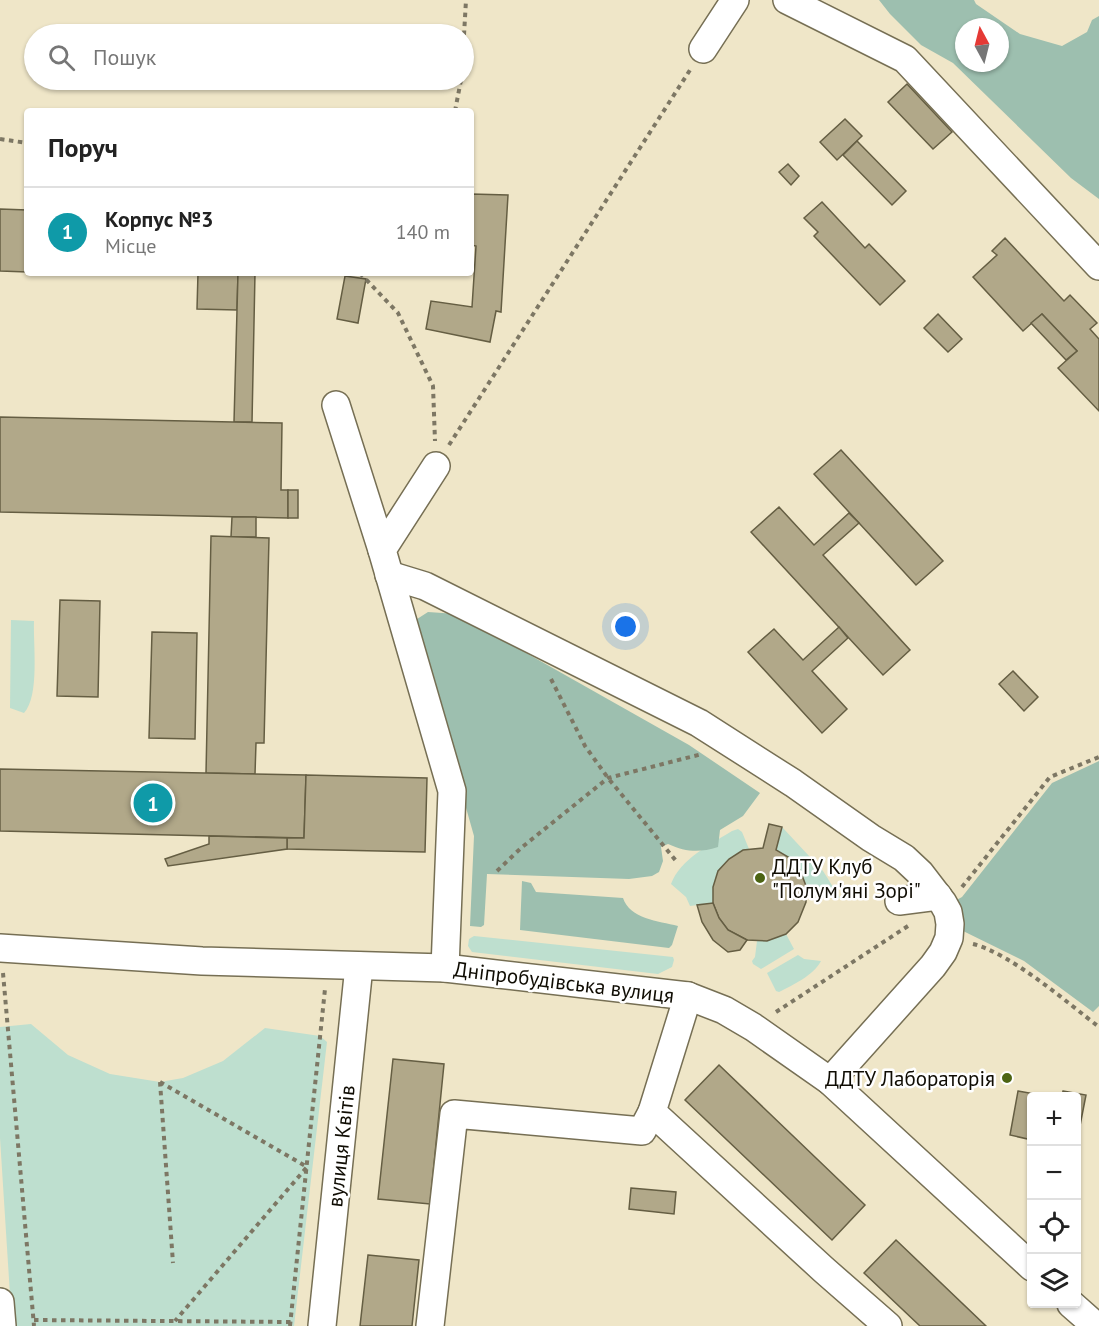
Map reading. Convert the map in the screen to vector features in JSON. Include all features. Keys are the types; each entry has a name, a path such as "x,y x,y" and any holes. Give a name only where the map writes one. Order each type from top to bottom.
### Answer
{"street":[{"path":"703,49 735,0"},
{"path":"787,0 905,59 1099,266"},
{"path":"336,405 452,791 445,968"},
{"path":"385,562 435,466"},
{"path":"385,562 425,586 699,723 904,858 920,873 948,912 949,938 943,952 830,1081"},
{"path":"899,901 938,896"},
{"name":"Дніпробудівська вулиця","path":"0,948 202,961 445,968 688,996 724,1010 830,1081 1027,1262"},
{"name":"вулиця Квітів","path":"322,1326 359,966"},
{"path":"430,1326 454,1114 642,1131 652,1112 688,996"},
{"path":"652,1112 888,1326"},
{"path":"0,1302 2,1326"},
{"path":"1076,1308 1096,1326"}],"path":[{"path":"465,24 466,0"},
{"path":"435,466 703,49"},
{"path":"456,108 459,90"},
{"path":"0,139 24,143"},
{"path":"363,276 398,313 433,386 435,466"},
{"path":"535,642 585,746 608,778 677,862"},
{"path":"496,871 608,778 735,746"},
{"path":"949,938 984,946 1019,967 1099,1028"},
{"path":"0,948 34,1326"},
{"path":"34,1320 290,1324 328,964"},
{"path":"172,1263 160,1082 307,1167"},
{"path":"175,1321 307,1167"}],"green space":[{"path":"879,0 974,0 976,4 997,18 955,18 955,65 921,45"},
{"path":"1099,16 1099,199 1071,178 962,72 1009,72 1009,26 1020,34 1062,46 1087,32 1092,20"},
{"path":"428,612 457,614 689,745 760,793 743,816 720,830 718,847 699,851 681,849 668,844 661,847 663,861 659,872 652,876 629,879 487,874 484,925 470,926 474,836 414,624 414,621"},
{"path":"11,620 34,621 34,682 29,705 24,713 10,708"},
{"path":"1099,761 1099,1006 1093,1012 1024,961 959,929 953,902 962,897 1052,783"},
{"path":"782,827 823,871 840,898 806,895 804,880 798,868 776,850"},
{"path":"738,829 742,832 749,849 732,857 721,869 715,885 713,903 690,906 686,897 671,884 675,875 697,853"},
{"path":"522,881 531,883 536,892 623,898 632,911 638,915 678,926 672,945 669,948 520,930"},
{"path":"786,934 794,949 761,969 753,964 757,941 767,941"},
{"path":"474,936 673,957 674,960 672,967 658,974 472,952 468,946 469,939"},
{"path":"798,955 804,959 821,961 803,979 779,992 776,991 767,973"},
{"path":"31,1024 68,1055 110,1074 160,1082 183,1078 223,1061 265,1028 320,1036 327,1042 294,1326 12,1326 0,1138 0,1027"}],"building":[{"path":"907,84 952,132 933,149 888,102"},
{"path":"845,119 862,136 837,160 820,142"},
{"path":"857,141 906,191 892,205 843,155"},
{"path":"788,164 799,176 791,185 779,172"},
{"path":"474,194 508,195 501,312 496,311 490,342 426,329 431,301 472,307 476,246 474,246"},
{"path":"822,202 865,248 869,244 905,281 880,305 814,236 818,232 804,218"},
{"path":"0,209 24,210 24,272 0,271"},
{"path":"1005,238 1064,301 1070,295 1097,323 1090,329 1099,339 1099,411 1058,368 1077,351 1042,314 1023,331 973,277 997,255 992,251"},
{"path":"198,276 238,276 237,310 197,309"},
{"path":"238,276 255,276 252,422 234,422"},
{"path":"345,276 366,279 358,323 337,319"},
{"path":"938,314 962,339 948,352 924,328"},
{"path":"1042,314 1077,351 1066,360 1031,323"},
{"path":"0,417 282,423 281,490 288,490 288,518 0,512"},
{"path":"841,450 943,561 916,585 814,474"},
{"path":"288,490 298,490 298,518 288,518"},
{"path":"779,507 814,545 849,513 859,523 823,555 910,650 883,675 751,532"},
{"path":"232,517 256,517 256,537 231,537"},
{"path":"211,536 269,538 264,743 256,743 255,774 206,773"},
{"path":"60,600 100,601 98,697 57,696"},
{"path":"839,627 848,638 812,671 847,709 822,733 748,652 774,629 803,660"},
{"path":"152,632 197,633 195,739 149,738"},
{"path":"1013,671 1038,697 1024,711 999,684"},
{"path":"0,769 306,775 304,838 0,831"},
{"path":"306,775 427,778 425,852 287,849 287,838 304,838"},
{"name":"ДДТУ Клуб \"Полум'яні Зорі\"","path":"769,824 782,827 776,850 790,858 800,870 806,886 806,902 798,922 786,934 767,941 747,940 728,930 719,918 713,903 713,887 718,871 729,859 743,850 763,848"},
{"path":"209,836 287,838 287,849 168,866 165,859 209,844"},
{"path":"713,903 719,918 728,930 747,940 740,950 728,952 713,940 702,922 697,905"},
{"path":"393,1059 444,1064 430,1204 378,1199"},
{"path":"719,1065 865,1205 832,1240 685,1100"},
{"path":"1018,1091 1027,1093 1027,1139 1010,1135"},
{"path":"1081,1094 1086,1095 1081,1120"},
{"path":"631,1188 676,1192 674,1214 629,1209"},
{"path":"896,1240 986,1326 920,1326 864,1273"},
{"path":"368,1255 419,1260 412,1326 360,1326"}],"place":[{"name":"Корпус №3","path":"153,803"},
{"name":"ДДТУ Клуб \"Полум'яні Зорі\"","path":"760,878"},
{"name":"ДДТУ Лабораторія","path":"1007,1078"}]}
